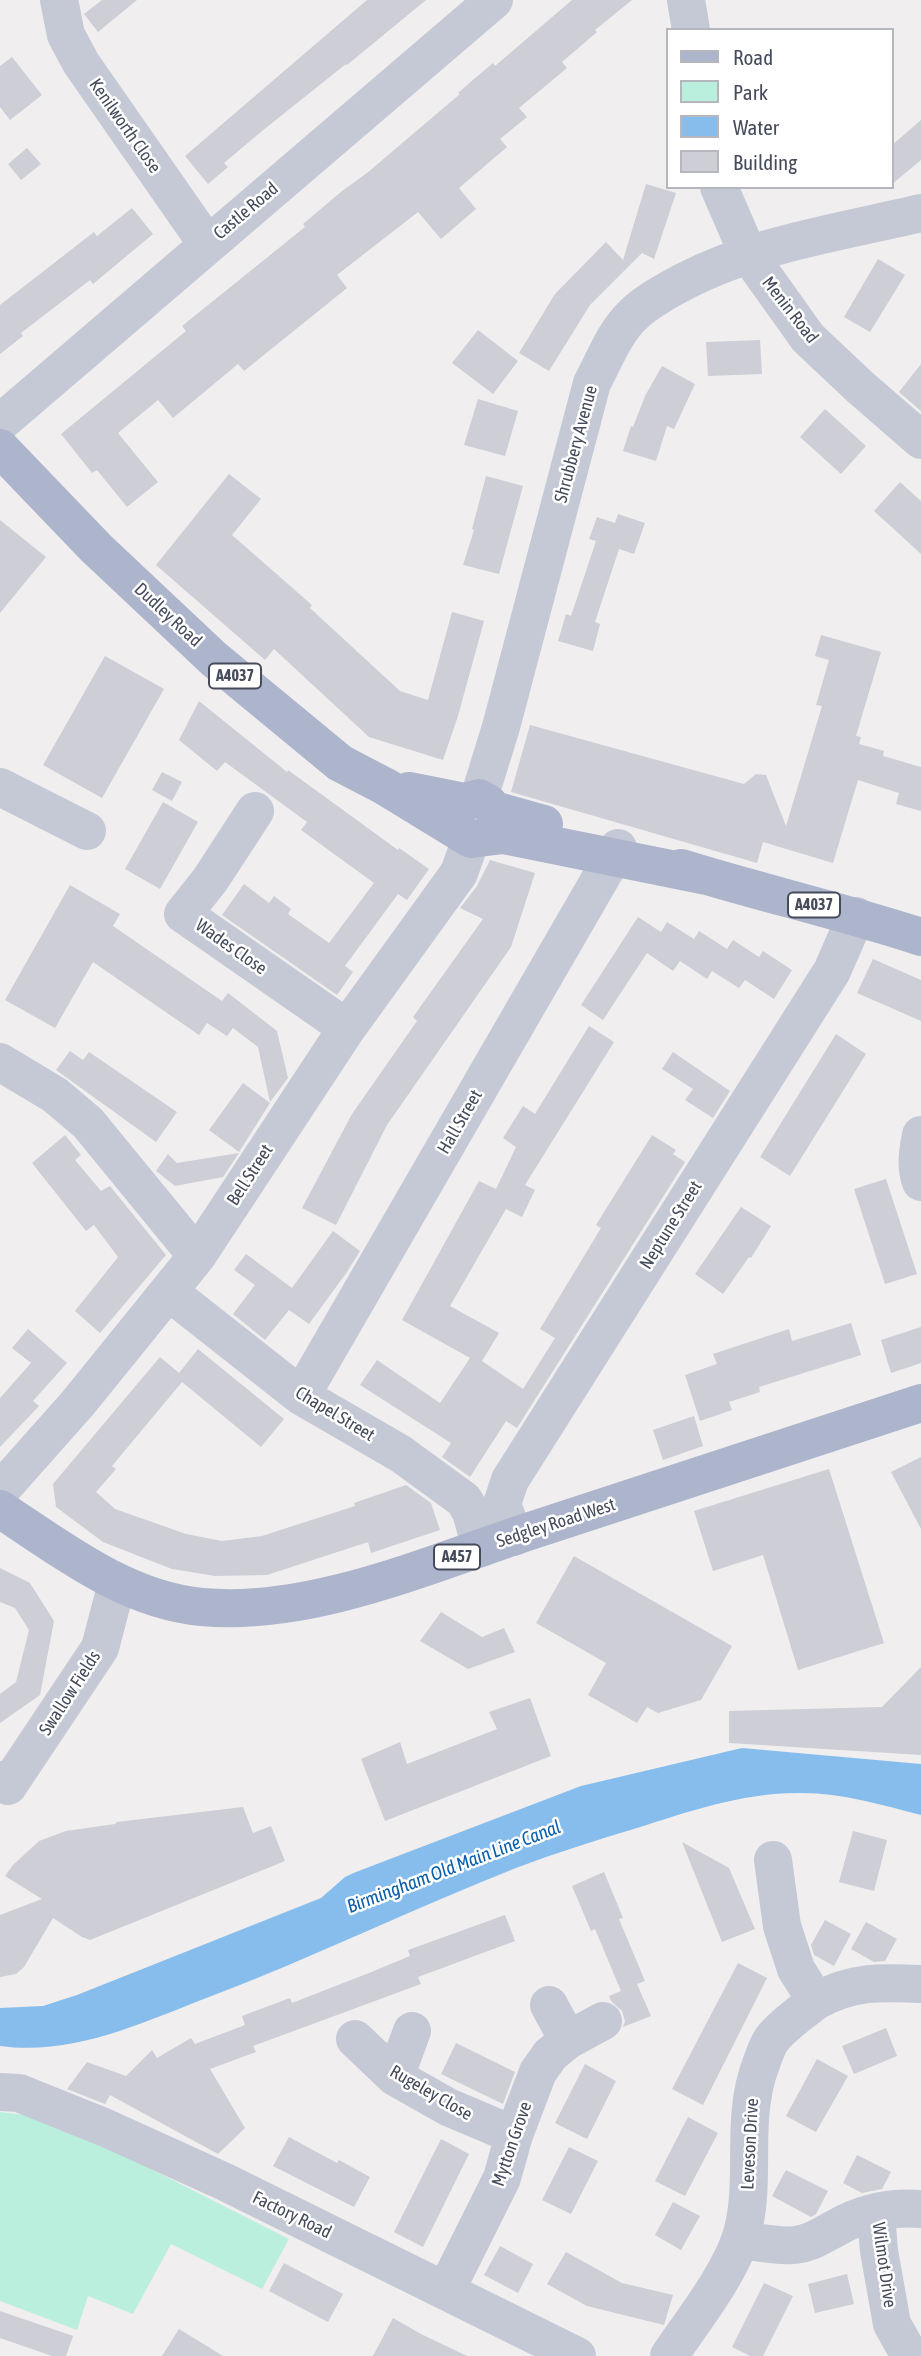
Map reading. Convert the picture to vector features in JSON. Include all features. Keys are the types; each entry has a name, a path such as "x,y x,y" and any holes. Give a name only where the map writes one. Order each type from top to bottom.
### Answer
{"main road":[{"name":"Dudley Road","path":"0,448 96,548 214,659 340,763 386,787 475,820 503,835 615,852 856,916 921,937"},
{"name":"Sedgley Road West","path":"0,1510 117,1583 150,1597 201,1607 241,1609 291,1603 386,1581 921,1403"}],"street":[{"name":"Kenilworth Close","path":"59,0 66,35 81,62 207,244"},
{"name":"Castle Road","path":"0,423 494,0"},
{"path":"686,0 691,28"},
{"name":"Menin Road","path":"720,189 748,254 808,338 921,440"},
{"name":"Shrubbery Avenue","path":"475,820 592,383 617,337 632,316 656,297 702,271 748,254 921,213"},
{"path":"0,787 87,831"},
{"name":"Wades Close","path":"255,811 210,880 183,914 348,1028"},
{"name":"Bell Street","path":"0,1491 73,1408 197,1256 348,1028 459,873 475,820"},
{"name":"Hall Street","path":"301,1396 615,852"},
{"name":"Neptune Street","path":"498,1542 502,1504 510,1480 832,971 856,916"},
{"path":"0,1062 55,1095 88,1123 197,1256"},
{"path":"921,1135 917,1154 921,1182"},
{"name":"Chapel Street","path":"169,1292 301,1396 401,1454 464,1500 471,1513 498,1542"},
{"name":"Swallow Fields","path":"0,1780 8,1786 100,1648 117,1583"},
{"path":"773,1860 782,1926 796,1969 816,2001"},
{"name":"Leveson Drive","path":"669,2356 724,2273 740,2240 747,2212 748,2120 755,2079 770,2041 816,2001 837,1989 884,1982 921,1984"},
{"path":"549,2005 568,2040"},
{"name":"Mytton Grove","path":"446,2290 502,2178 514,2135 538,2072 550,2055 568,2040 603,2021"},
{"path":"395,2077 412,2031"},
{"name":"Rugeley Close","path":"355,2039 395,2077 448,2107 514,2135"},
{"name":"Factory Road","path":"0,2092 19,2093 106,2128 225,2182 577,2356"},
{"path":"740,2240 794,2245 820,2239 836,2227 876,2212 901,2208 921,2209"},
{"name":"Wilmot Drive","path":"876,2212 879,2251 892,2324 910,2356"}],"green space":[{"path":"0,2112 50,2118 289,2239 262,2289 171,2244 133,2314 88,2296 77,2330 0,2301"}],"water":[{"name":"Birmingham Old Main Line Canal","path":"742,1748 921,1764 921,1815 862,1800 802,1793 760,1796 718,1804 591,1842 516,1868 286,1966 132,2027 81,2042 54,2046 0,2046 0,2008 43,2006 77,1995 321,1898 345,1877 356,1872 581,1786"}],"building":[{"path":"102,0 137,0 98,32 84,14"},
{"path":"367,0 426,0 224,163 228,167 208,184 185,156"},
{"path":"572,0 632,0 562,62 567,68 519,108 527,117 500,139 507,147 459,188 476,209 441,239 418,212 337,275 347,288 244,371 238,364 173,418 158,400 118,433 158,482 127,507 97,470 92,473 61,434 186,331 182,326 305,227 303,224 367,173 493,63 495,66"},
{"path":"12,57 42,95 10,120 0,107 0,66"},
{"path":"921,120 921,160 893,183 893,144"},
{"path":"27,148 41,164 21,180 8,164"},
{"path":"646,184 676,193 654,259 642,253 590,305 549,371 519,353 555,294 606,242 623,260"},
{"path":"132,208 153,234 93,284 90,280 21,333 23,336 0,354 0,305 94,232 97,236"},
{"path":"878,259 905,275 870,332 844,317"},
{"path":"478,330 518,361 493,394 452,363"},
{"path":"760,340 762,374 708,376 706,342"},
{"path":"921,364 921,411 899,392"},
{"path":"662,366 695,384 674,429 667,426 656,461 623,451 631,426 633,427 645,396"},
{"path":"478,399 518,411 505,456 464,445"},
{"path":"825,409 866,446 841,474 800,437"},
{"path":"229,474 261,499 232,535 312,605 310,608 400,691 428,700 452,612 484,621 443,760 369,737 274,649 265,660 156,565"},
{"path":"486,476 523,486 499,574 463,565"},
{"path":"900,482 921,501 921,554 874,511"},
{"path":"618,514 645,523 634,554 619,549 595,622 600,624 593,651 558,641 566,614 571,616 596,541 589,539 597,517 615,523"},
{"path":"0,520 46,557 0,613"},
{"path":"821,635 881,652 856,736 861,737 859,744 884,751 883,756 921,767 921,811 896,804 899,793 858,780 833,863 763,842 757,863 511,792 530,725 744,784 756,774 766,775 786,826 822,706 816,705 829,660 815,656"},
{"path":"105,656 164,689 102,798 43,765"},
{"path":"199,701 287,772 288,770 398,850 399,848 429,869 407,900 398,894 345,966 353,972 337,995 222,915 244,884 269,903 274,896 291,909 288,914 329,943 374,883 301,830 307,822 225,762 217,771 179,740"},
{"path":"162,772 182,782 172,801 152,790"},
{"path":"163,802 198,822 160,889 125,869"},
{"path":"490,860 535,873 511,947 387,1125 336,1225 302,1208 352,1114 417,1021 413,1017 483,919 460,908 477,886"},
{"path":"70,885 120,914 113,926 222,1001 228,993 277,1031 288,1078 270,1102 258,1047 233,1028 227,1036 207,1023 199,1035 93,962 55,1028 5,1000"},
{"path":"638,917 661,932 667,922 694,939 699,931 727,949 733,940 759,957 763,951 792,970 774,999 745,980 739,988 712,971 707,979 680,961 673,971 647,953 603,1020 581,1005"},
{"path":"873,959 921,980 921,1021 857,993"},
{"path":"589,1026 614,1042 525,1185 535,1190 522,1217 506,1209 450,1306 499,1333 482,1361 523,1389 555,1338 540,1329 601,1228 596,1225 652,1135 676,1150 673,1154 685,1162 517,1428 506,1421 470,1477 442,1457 451,1443 360,1385 377,1360 440,1403 470,1358 402,1320 479,1181 496,1189 516,1147 503,1138 523,1106 535,1114"},
{"path":"836,1034 866,1054 790,1176 760,1157"},
{"path":"70,1051 83,1060 89,1052 177,1112 156,1142 56,1070"},
{"path":"673,1052 730,1091 713,1118 685,1100 693,1089 662,1069"},
{"path":"243,1083 270,1103 239,1152 209,1130"},
{"path":"65,1135 81,1155 75,1160 101,1191 110,1186 166,1255 100,1333 75,1311 118,1257 94,1225 86,1231 32,1163"},
{"path":"239,1153 223,1177 175,1186 156,1171 168,1154 177,1163"},
{"path":"886,1179 917,1274 885,1284 854,1189"},
{"path":"741,1207 771,1226 751,1258 749,1257 723,1294 695,1274"},
{"path":"333,1231 360,1251 309,1324 289,1310 265,1340 233,1314 255,1285 234,1270 246,1254 292,1288"},
{"path":"851,1323 861,1355 759,1387 760,1392 729,1402 732,1410 700,1421 685,1375 717,1364 713,1354 789,1329 792,1341"},
{"path":"921,1327 921,1363 891,1373 881,1340"},
{"path":"28,1329 67,1363 33,1401 39,1406 0,1447 0,1398 31,1363 12,1348"},
{"path":"198,1349 284,1419 261,1447 182,1382 112,1466 116,1469 96,1492 115,1509 186,1534 222,1541 262,1536 355,1506 354,1503 406,1485 431,1503 440,1530 371,1553 368,1542 267,1575 215,1576 172,1569 103,1542 56,1507 53,1484 160,1357 179,1373"},
{"path":"694,1416 703,1446 663,1460 653,1430"},
{"path":"921,1457 921,1529 891,1472"},
{"path":"829,1469 884,1643 798,1670 763,1555 713,1571 694,1511"},
{"path":"574,1556 732,1646 701,1700 658,1713 647,1707 637,1723 588,1695 606,1663 536,1623"},
{"path":"0,1568 30,1583 54,1621 40,1695 0,1723 0,1694 16,1682 29,1630 15,1608 0,1602"},
{"path":"441,1612 482,1637 504,1628 515,1652 468,1669 420,1641"},
{"path":"921,1667 921,1755 729,1743 729,1711 882,1707"},
{"path":"530,1698 551,1756 385,1821 361,1759 400,1742 407,1764 497,1729 489,1712"},
{"path":"243,1807 253,1833 271,1826 285,1861 90,1940 53,1918 24,1967 16,1974 0,1977 0,1915 42,1899 5,1876 39,1841 66,1831 117,1822"},
{"path":"853,1831 887,1840 874,1891 839,1882"},
{"path":"682,1842 729,1868 755,1929 722,1942"},
{"path":"604,1872 623,1918 619,1919 645,1981 637,1984 651,2016 623,2027 625,2021 622,2011 609,1996 621,1991 595,1929 591,1931 572,1886"},
{"path":"505,1915 515,1941 418,1977 421,1984 253,2046 256,2052 210,2069 245,2128 218,2154 110,2095 105,2104 67,2089 87,2062 126,2076 152,2050 157,2058 191,2038 195,2044 245,2025 242,2016 290,1998 292,2003 410,1956 408,1950"},
{"path":"825,1920 851,1934 834,1966 814,1955 811,1945"},
{"path":"866,1922 897,1939 885,1961 874,1962 851,1949"},
{"path":"738,1963 767,1978 703,2105 672,2089"},
{"path":"886,2028 897,2056 854,2074 842,2046"},
{"path":"456,2043 515,2072 503,2104 441,2074"},
{"path":"817,2059 848,2076 816,2132 786,2116"},
{"path":"585,2064 616,2081 587,2139 555,2123"},
{"path":"688,2117 718,2133 685,2196 655,2181"},
{"path":"289,2137 370,2177 354,2207 273,2166"},
{"path":"441,2139 469,2154 423,2247 394,2232"},
{"path":"569,2147 598,2161 571,2214 542,2200"},
{"path":"857,2155 891,2172 882,2189 862,2193 843,2183"},
{"path":"786,2170 828,2191 816,2214 811,2217 772,2196"},
{"path":"673,2202 700,2216 681,2250 655,2235"},
{"path":"500,2246 533,2264 518,2293 484,2275"},
{"path":"566,2252 622,2283 673,2295 664,2325 587,2306 547,2284"},
{"path":"284,2263 343,2294 328,2322 269,2291"},
{"path":"847,2274 854,2304 815,2313 808,2284"},
{"path":"764,2283 793,2296 763,2356 750,2356 732,2347"},
{"path":"0,2311 73,2336 66,2356 52,2356 0,2338"},
{"path":"393,2318 421,2334 467,2356 373,2356"},
{"path":"179,2329 223,2356 162,2356"}]}
